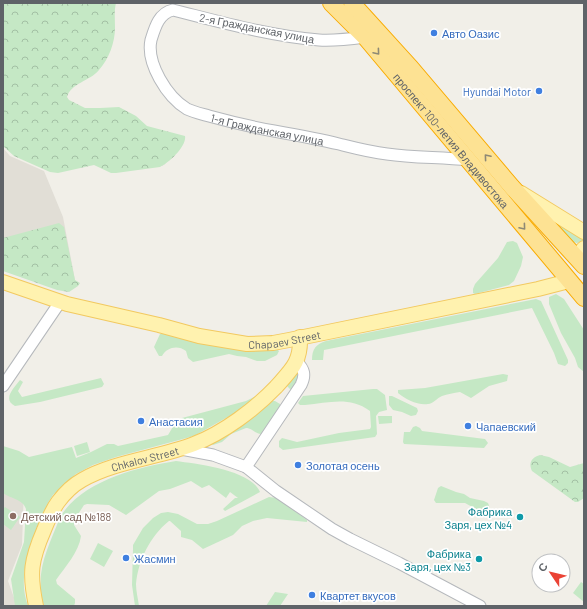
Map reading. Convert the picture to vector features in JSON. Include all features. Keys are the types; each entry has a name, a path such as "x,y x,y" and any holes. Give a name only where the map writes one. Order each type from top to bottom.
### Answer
{"highway":[{"name":"проспект 100-летия Владивостока","path":"331,3 365,37 584,298"},
{"name":"проспект 100-летия Владивостока","path":"352,3 412,68 512,187 581,257"}],"main road":[{"path":"512,187 584,232"},
{"name":"Chapaev Street","path":"3,282 60,302 199,336 247,344 273,343 538,289 569,281"},
{"path":"297,362 300,350 300,337"},
{"name":"Chkalov Street","path":"36,606 33,592 32,562 52,510 65,493 81,480 100,471 180,449 207,438 237,420 271,392 297,362"}],"street":[{"name":"2-я Гражданская улица","path":"173,10 226,23 285,35 320,40 365,37"},
{"name":"1-я Гражданская улица","path":"173,10 167,12 160,18 154,29 150,44 151,56 156,71 167,91 172,98 187,109 238,124 339,144 365,151 468,160"},
{"path":"3,386 60,302"},
{"path":"246,467 302,384 304,376 303,370 297,362"},
{"path":"180,449 213,455 246,467 276,491 332,529 400,562 480,606"}],"shaded area":[{"path":"3,148 10,156 44,171 63,217 75,280 62,288 3,267"},
{"name":"Детский сад №188","path":"3,476 24,487 22,545 8,581 17,606 3,606"}],"green space":[{"path":"3,3 116,3 113,45 103,66 91,77 72,88 67,97 69,100 85,108 119,107 136,116 147,126 185,136 185,140 177,154 160,167 116,173 111,173 94,165 58,173 50,172 14,156 3,146"},
{"path":"555,221 584,239 583,241 577,243 573,242 555,223"},
{"path":"59,223 64,227 75,280 80,283 78,286 69,292 57,290 3,271 3,238"},
{"path":"513,241 517,243 523,257 521,266 514,281 509,285 475,294 473,293 475,284 498,258 507,242"},
{"path":"556,294 564,299 584,330 584,372 578,367 575,358 561,333 549,304 549,297"},
{"path":"536,299 541,301 568,360 568,363 565,366 558,364 532,308 324,350 323,360 312,360 315,348 326,341"},
{"path":"160,334 277,349 279,351 277,355 265,361 257,361 246,357 229,354 193,362 188,358 186,351 180,348 170,349 162,356 159,356 154,347"},
{"path":"297,373 299,380 292,391 287,386"},
{"path":"503,374 508,375 507,381 489,386 471,398 460,392 444,395 430,404 420,404 404,398 398,393 398,390 425,388"},
{"path":"101,378 104,384 102,387 40,402 15,406 9,400 10,393 20,380 23,382 18,391 22,397"},
{"path":"377,389 385,395 387,410 379,412 376,416 377,434 375,437 283,450 279,447 279,441 282,438 297,442 339,433 370,429 370,411 354,403 331,402 300,405 298,403 303,396"},
{"path":"258,395 242,409 194,436 116,457 93,465 76,474 53,495 48,503 28,553 25,566 24,580 28,606 15,606 11,579 24,542 26,509 20,501 3,493 3,446 19,451 29,457 72,447 76,458 107,444 114,444 118,446 168,435 174,425 182,418 246,401"},
{"path":"389,396 417,408 418,411 416,415 411,416 393,410 389,405"},
{"path":"272,401 280,404 280,406 261,434 246,428 231,434 222,442 213,445 210,443"},
{"path":"378,416 392,416 392,423 379,424"},
{"path":"416,426 422,431 485,439 488,443 484,448 404,444 404,432 410,432 413,427"},
{"path":"87,442 90,452 77,456 74,446"},
{"path":"540,455 549,457 570,467 584,463 584,498 578,502 575,502 532,471 530,465 532,461 535,457"},
{"path":"176,461 210,466 235,473 255,484 260,492 225,511 223,509 235,498 238,498 230,492 226,498 209,485 202,488 191,481 170,489 159,491 126,515 109,505 84,505 75,519 74,525 81,536 78,548 56,580 57,584 75,599 74,606 44,606 41,593 41,582 44,560 60,517 70,505 82,494 96,485 112,478 145,467"},
{"path":"441,486 464,494 470,498 484,501 488,503 490,508 485,514 465,503 436,503 434,500 438,488"},
{"path":"269,497 277,498 307,520 307,522 267,518 253,521 242,526 233,535 203,549 192,540 181,537 181,531 169,521 156,534 142,558 136,584 139,606 135,606 132,585 133,545 143,528 153,518 161,513 168,512 178,514 197,524 208,524"},
{"path":"5,507 20,517 11,530 3,524 3,509"},
{"path":"98,543 113,551 104,567 90,559"},
{"path":"581,582 584,584 584,602 573,593"},
{"path":"275,592 288,594 280,606 266,606"}],"place":[{"name":"Авто Оазис","path":"434,33"},
{"name":"Hyundai Motor","path":"539,91"},
{"name":"Анастасия","path":"141,421"},
{"name":"Чапаевский","path":"468,426"},
{"name":"Золотая осень","path":"298,465"},
{"name":"Детский сад №188","path":"13,516"},
{"name":"Фабрика Заря, цех №4","path":"520,517"},
{"name":"Жасмин","path":"126,558"},
{"name":"Фабрика Заря, цех №3","path":"479,559"},
{"name":"Квартет вкусов","path":"312,595"}]}
